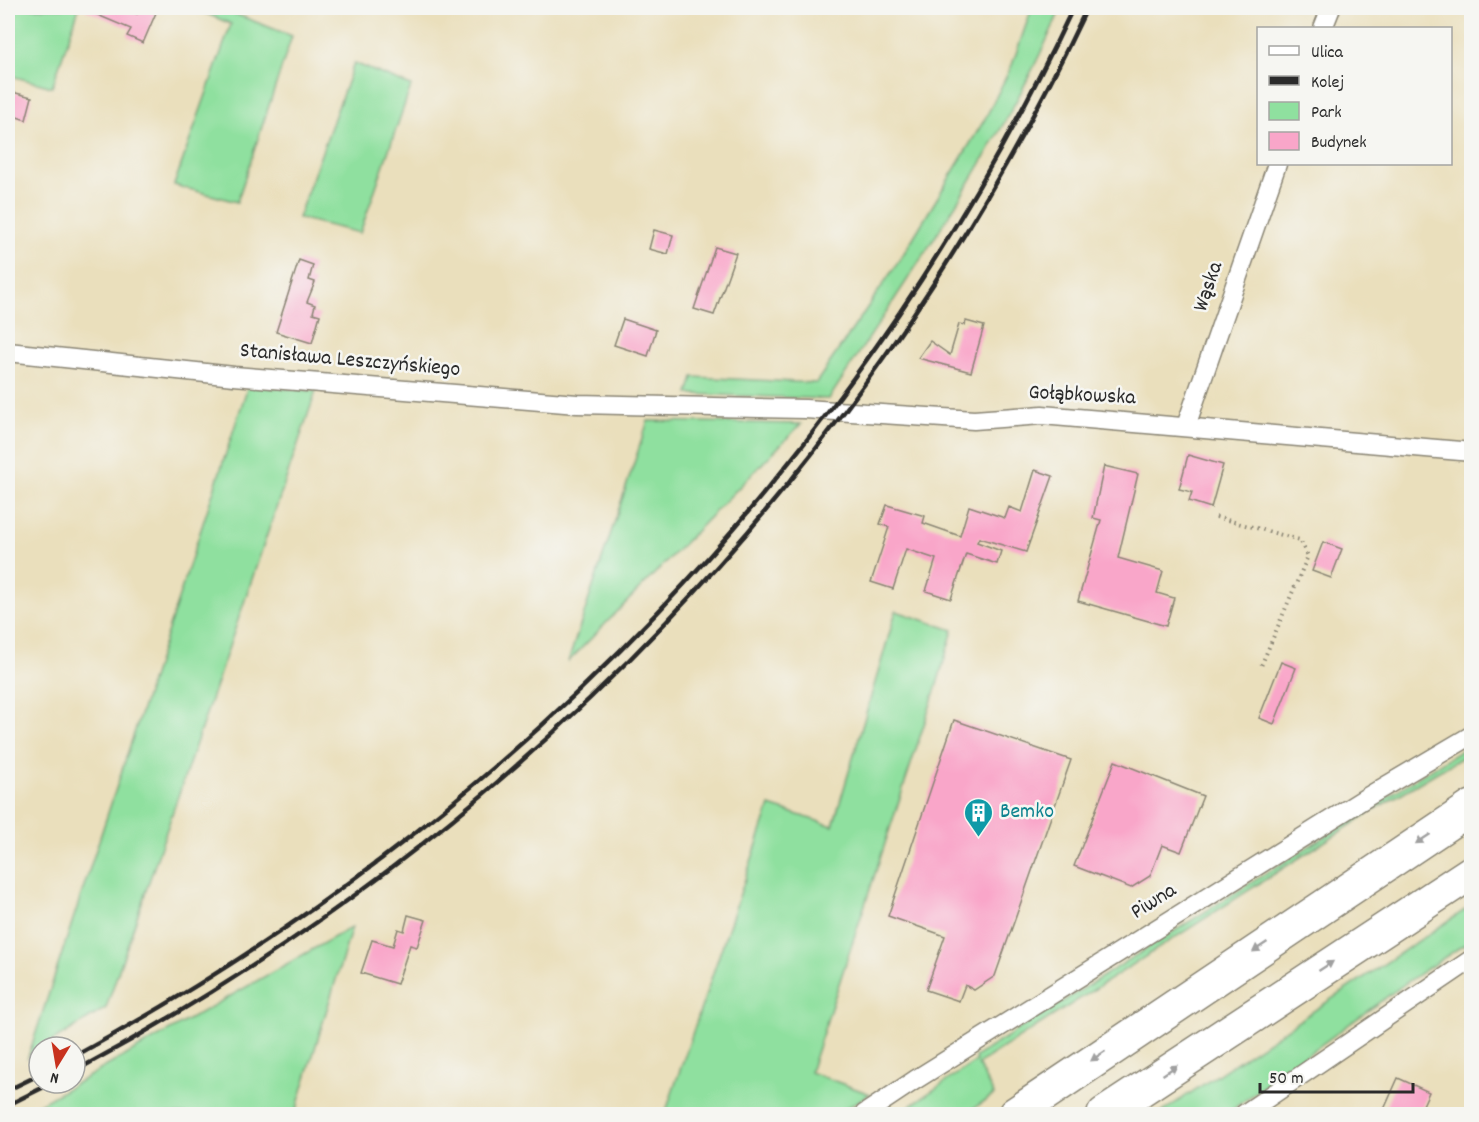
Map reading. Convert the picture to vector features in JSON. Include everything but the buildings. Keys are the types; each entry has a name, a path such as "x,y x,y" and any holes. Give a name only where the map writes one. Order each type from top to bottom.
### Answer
{"highway":[{"path":"1015,1114 1240,960 1472,807"},
{"path":"1104,1114 1472,872"}],"street":[{"path":"1323,27 1331,8"},
{"name":"Wąska","path":"1186,426 1277,165"},
{"name":"Stanisława Leszczyńskiego","path":"8,352 234,376 576,404 689,407"},
{"name":"Gołąbkowska","path":"689,407 805,409 974,420 1042,415 1472,452"},
{"name":"Piwna","path":"864,1114 1025,1011 1472,735"},
{"path":"1244,1114 1472,959"}],"path":[{"path":"1216,517 1300,540 1308,556 1261,666"}],"green space":[{"path":"8,8 79,8 52,87 8,75"},
{"path":"193,8 220,8 292,36 237,202 174,185 231,24"},
{"path":"1032,8 1061,8 1011,110 954,208 829,399 688,394 693,377 816,383 901,258 985,119 1012,65"},
{"path":"354,63 411,86 360,233 298,218"},
{"path":"248,386 316,391 106,1008 62,1035 35,1035"},
{"path":"648,421 801,424 568,662"},
{"path":"896,611 953,630 810,1072 870,1094 837,1114 665,1114 770,806 833,826"},
{"path":"1471,744 1471,752 1380,806 978,1064 994,1095 965,1114 898,1114 976,1061 975,1057"},
{"path":"1471,906 1471,940 1410,980 1226,1114 1159,1114"},
{"path":"352,927 295,1114 22,1114 56,1095 87,1095 87,1077"}],"railway":[{"path":"87,1049 235,961 385,856 527,739 658,612 779,475 889,328 987,173 1073,8"},
{"path":"87,1064 237,975 390,868 534,750 667,621 789,482 900,333 1000,175 1087,8"},
{"path":"8,1090 27,1081"},
{"path":"8,1105 28,1095"}],"place":[{"name":"Bemko","path":"979,838"}]}
